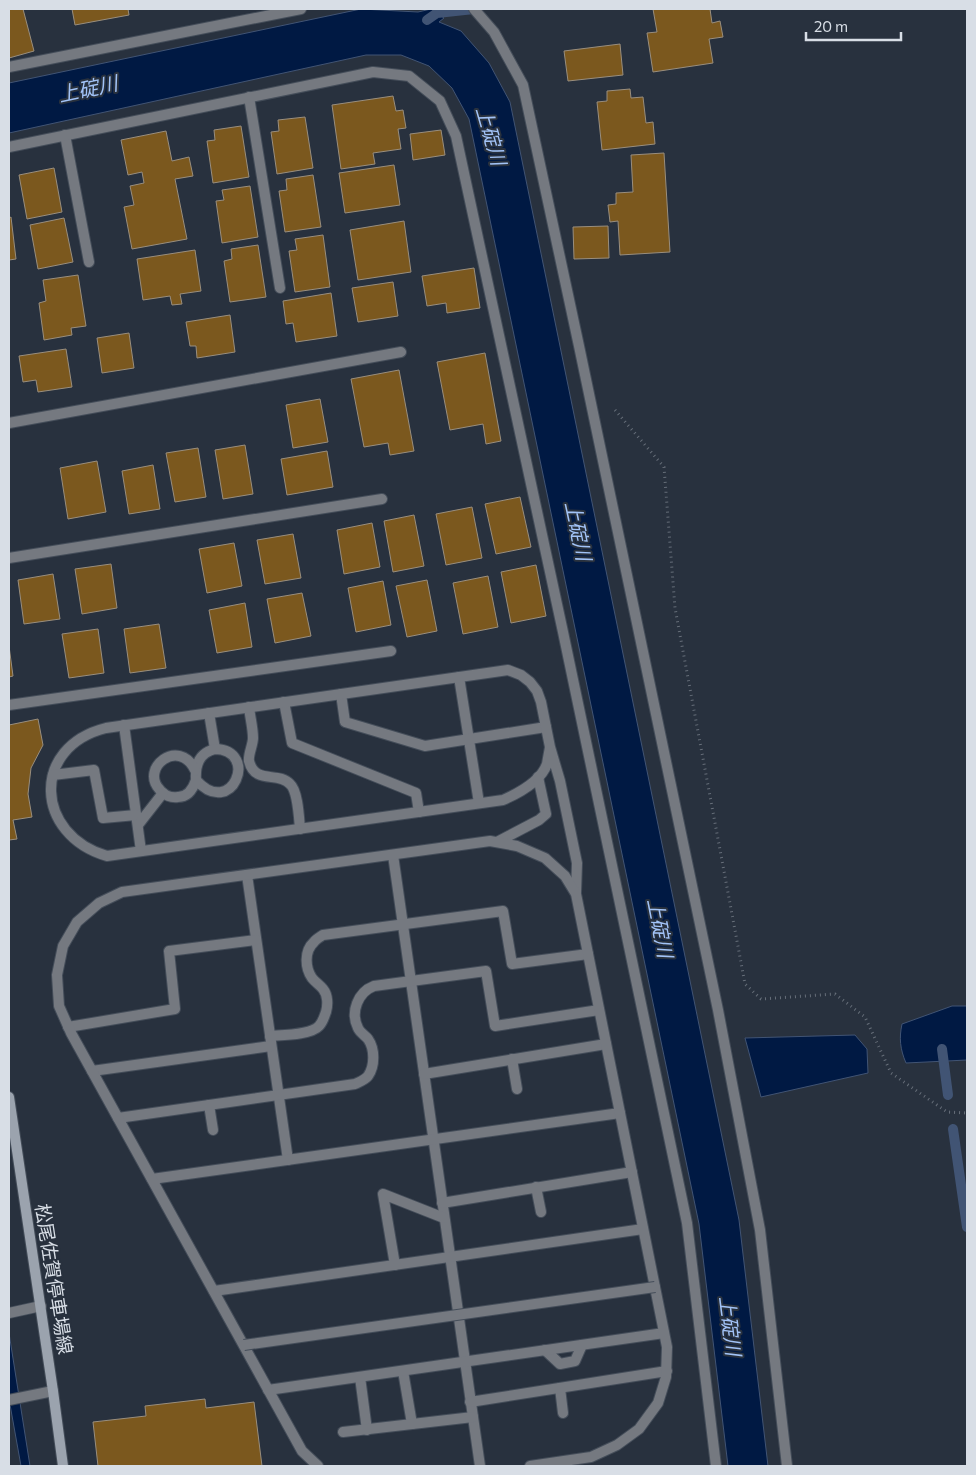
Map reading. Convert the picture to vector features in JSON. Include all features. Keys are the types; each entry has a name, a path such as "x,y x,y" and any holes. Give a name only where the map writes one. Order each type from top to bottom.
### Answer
{"main road":[{"name":"松尾佐賀停車場線","path":"9,1097 54,1391 63,1466"}],"street":[{"path":"9,68 301,9"},
{"path":"474,9 494,32 523,85 718,1010 760,1230 787,1466"},
{"path":"9,147 373,72 410,76 440,101 456,136 563,632 687,1223 716,1466"},
{"path":"249,97 280,288"},
{"path":"65,135 89,262"},
{"path":"9,423 401,352"},
{"path":"9,558 382,499"},
{"path":"9,705 391,650"},
{"path":"530,1466 591,1458 617,1445 639,1429 658,1403 667,1372 667,1347 576,894 577,863 560,781 537,691 522,674 508,670 93,731 65,750 55,768 51,799 57,818 74,839 93,852 107,856 503,800 515,795 538,777 546,766 550,747"},
{"path":"459,677 479,803"},
{"path":"341,694 345,722 425,746 546,727"},
{"path":"284,702 292,743 416,793 419,812"},
{"path":"249,707 253,739 249,761 255,773 282,779 290,783 294,789 300,828"},
{"path":"209,713 215,750"},
{"path":"124,725 141,852"},
{"path":"196,775 194,786 190,792 177,798 163,793 158,788 154,775 160,761 173,755 180,756 187,758 192,763 196,775 208,790 221,792 234,784 237,778 238,764 229,753 222,750 209,751 200,758 196,775"},
{"path":"53,776 94,770 102,818 137,820 163,793"},
{"path":"497,842 539,820 546,814 538,777"},
{"path":"318,1466 302,1451 68,1027 59,1006 57,976 63,946 77,922 99,903 122,892 490,841 517,846 545,858 566,876 576,894"},
{"path":"393,854 480,1466"},
{"path":"247,875 288,1160"},
{"path":"92,1071 270,1041 318,1027 324,1018 327,998 323,989 310,976 306,962 308,951 313,942 323,935 503,910 512,964 588,954"},
{"path":"68,1027 175,1009 169,951 256,940"},
{"path":"118,1118 355,1084 364,1080 368,1076 373,1064 373,1057 368,1039 358,1028 356,1019 357,1000 367,988 374,986 486,971 495,1026 599,1010"},
{"path":"424,1074 606,1044"},
{"path":"512,1059 517,1089"},
{"path":"209,1105 213,1130"},
{"path":"152,1179 620,1113"},
{"path":"442,1203 632,1172"},
{"path":"536,1187 541,1212"},
{"path":"394,1265 383,1194 444,1218"},
{"path":"214,1291 643,1229"},
{"path":"244,1345 655,1287"},
{"path":"9,1313 41,1306"},
{"path":"268,1390 664,1333"},
{"path":"545,1350 560,1364 576,1361 582,1345"},
{"path":"403,1371 412,1424"},
{"path":"470,1402 667,1372"},
{"path":"360,1377 367,1430"},
{"path":"560,1388 563,1413"},
{"path":"9,1400 54,1391"},
{"path":"343,1432 473,1417"}],"path":[{"path":"614,408 664,467 675,608 745,984 761,999 835,994 865,1017 891,1073 947,1112 967,1113"}],"water":[{"name":"上碇川","path":"361,9 418,12 431,9 444,18 439,22 461,31 489,63 510,102 739,1220 768,1466 728,1466 699,1224 469,119 452,88 429,66 401,55 366,55 9,133 9,83"},
{"path":"952,1006 967,1006 967,1060 906,1063 901,1044 902,1024"},
{"path":"855,1035 867,1049 868,1073 761,1097 745,1038"},
{"path":"9,1333 30,1466 21,1466 9,1399"}],"building":[{"path":"9,9 23,9 34,51 9,58"},
{"path":"72,9 128,9 129,15 75,25"},
{"path":"653,9 710,9 712,23 720,21 723,37 709,39 713,63 653,72 647,33 657,32"},
{"path":"620,44 623,75 568,81 564,51"},
{"path":"630,89 631,98 643,97 646,123 653,122 655,144 602,150 597,102 607,101 607,91"},
{"path":"393,96 396,111 403,110 406,128 398,129 401,149 373,153 375,164 341,169 332,105"},
{"path":"305,117 313,168 277,174 271,132 279,131 278,120"},
{"path":"241,126 249,177 213,183 207,141 215,140 214,130"},
{"path":"441,130 445,155 413,160 410,134"},
{"path":"166,131 172,161 189,157 193,176 175,179 187,239 132,249 124,207 134,205 130,186 144,183 142,172 128,175 121,140"},
{"path":"664,153 670,252 620,255 618,221 610,222 608,205 616,204 616,193 633,192 631,155"},
{"path":"394,165 400,205 345,213 339,173"},
{"path":"54,168 62,212 27,219 19,175"},
{"path":"313,175 321,227 285,232 279,191 287,190 286,179"},
{"path":"250,186 258,237 222,243 216,201 224,200 222,190"},
{"path":"11,217 16,259 9,260 9,218"},
{"path":"64,218 73,262 38,269 30,225"},
{"path":"404,221 411,272 358,280 350,230"},
{"path":"608,226 609,258 574,259 573,227"},
{"path":"323,235 330,287 295,292 289,251 297,250 295,239"},
{"path":"258,245 266,297 230,302 224,261 232,259 231,249"},
{"path":"195,250 201,291 180,294 182,304 172,305 170,296 143,300 137,259"},
{"path":"474,268 480,308 447,313 446,303 427,306 422,276"},
{"path":"78,275 86,326 71,328 72,335 44,340 39,303 46,301 43,280"},
{"path":"393,282 398,316 358,322 352,288"},
{"path":"331,293 337,336 296,342 293,323 286,324 283,301"},
{"path":"230,315 235,352 197,358 196,346 190,346 186,322"},
{"path":"129,333 134,368 102,373 97,338"},
{"path":"66,349 72,387 38,392 36,380 23,382 19,356"},
{"path":"485,353 501,441 486,444 483,424 450,430 437,362"},
{"path":"399,370 414,451 390,455 388,443 364,447 351,379"},
{"path":"320,399 328,442 293,448 286,405"},
{"path":"245,445 253,494 223,499 215,450"},
{"path":"198,448 206,497 175,502 166,453"},
{"path":"327,451 333,487 287,495 281,459"},
{"path":"97,461 106,512 68,519 60,468"},
{"path":"153,465 160,509 129,514 122,471"},
{"path":"520,497 531,547 496,554 485,504"},
{"path":"472,507 482,558 446,565 436,514"},
{"path":"414,515 424,566 393,572 384,521"},
{"path":"372,523 380,567 344,574 337,530"},
{"path":"293,534 301,578 265,584 257,540"},
{"path":"234,543 242,586 207,593 199,549"},
{"path":"111,564 117,608 82,614 75,569"},
{"path":"536,565 546,616 511,623 501,572"},
{"path":"53,574 60,619 24,624 18,580"},
{"path":"488,576 498,627 463,634 453,583"},
{"path":"427,580 437,631 407,637 396,586"},
{"path":"383,581 391,625 356,632 348,588"},
{"path":"302,593 311,636 275,643 267,599"},
{"path":"245,603 252,647 217,653 209,610"},
{"path":"159,624 166,668 130,673 124,629"},
{"path":"98,629 104,673 69,678 62,634"},
{"path":"9,646 13,676 9,677"},
{"path":"38,719 43,745 31,768 28,794 32,817 13,820 17,839 9,840 9,725"},
{"path":"205,1399 206,1408 254,1402 262,1466 98,1466 93,1422 146,1416 145,1406"}],"waterway":[{"path":"427,20 437,13 474,9"},
{"path":"942,1049 948,1095"},
{"path":"953,1129 967,1227"}]}
